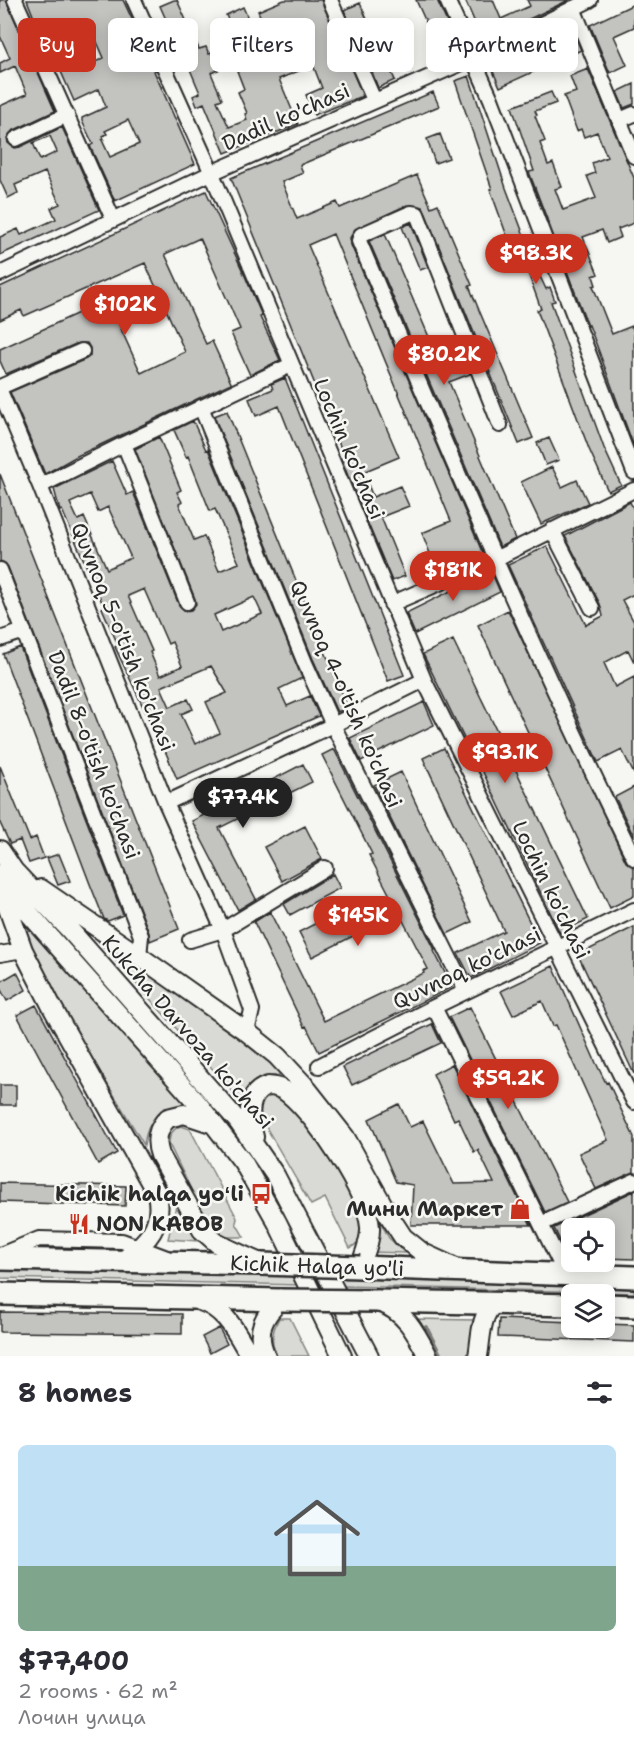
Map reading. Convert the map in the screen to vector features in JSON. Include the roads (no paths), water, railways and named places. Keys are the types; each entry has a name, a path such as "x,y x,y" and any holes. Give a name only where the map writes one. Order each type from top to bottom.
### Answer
{"highway":[{"name":"Kichik Halqa yo'li","path":"0,1257 132,1254 178,1262 634,1277"},
{"name":"Kichik Halqa yo'li","path":"0,1294 561,1305"},
{"path":"615,1305 634,1306"}],"main road":[{"name":"Kukcha Darvoza ko'chasi","path":"0,850 7,872 28,912 215,1124 243,1162 342,1356"},
{"path":"7,872 139,956 247,1032 291,1070 345,1137 403,1237 423,1253 462,1271"},
{"name":"Kukcha Darvoza ko'chasi","path":"7,872 69,929 208,1085 257,1147 275,1174 369,1356"},
{"path":"0,886 23,950 52,1007 157,1194 158,1217 150,1235 132,1254"},
{"path":"257,1147 249,1117 252,1102 261,1088 271,1086 281,1089 300,1105 320,1129 338,1155 359,1194 370,1229 360,1268"},
{"path":"215,1124 184,1114 168,1118 159,1132 157,1143 160,1155 202,1230 218,1244 262,1264"},
{"path":"189,1299 211,1305 224,1314 250,1356"},
{"path":"266,1356 260,1340 261,1330 269,1312 281,1300"},
{"path":"377,1301 390,1306 403,1316 428,1356"},
{"path":"478,1356 484,1317 494,1304"}],"street":[{"path":"15,0 113,219"},
{"name":"Lochin ko'chasi","path":"134,0 211,173 424,680 634,1102"},
{"path":"330,0 374,100"},
{"path":"447,0 455,18"},
{"name":"Dadil ko'chasi","path":"553,18 590,0"},
{"path":"573,8 634,156"},
{"name":"Dadil ko'chasi","path":"0,274 211,173 440,72"},
{"path":"479,72 634,472"},
{"path":"620,120 634,114"},
{"path":"16,139 67,115"},
{"path":"500,425 417,214 411,213 360,235 359,242 495,560 589,768 634,858"},
{"path":"0,389 82,351"},
{"path":"40,486 291,365"},
{"name":"Quvnoq 5-o'tish ko'chasi","path":"0,389 166,802 223,930 252,1010 247,1032"},
{"name":"Quvnoq 4-o'tish ko'chasi","path":"201,407 305,663 333,725 466,991"},
{"path":"124,444 187,602"},
{"path":"391,604 495,560 634,490"},
{"path":"552,530 592,608"},
{"name":"Dadil 8-o'tish ko'chasi","path":"0,570 141,936 139,956"},
{"path":"0,639 24,631"},
{"path":"166,802 424,680"},
{"path":"190,940 223,930 325,868"},
{"name":"Quvnoq ko'chasi","path":"319,1066 634,909"},
{"path":"0,954 23,950"},
{"path":"434,1007 566,1275"},
{"path":"541,1224 634,1181"}],"waterway":[{"path":"426,1327 441,1356"}],"place":[{"name":"Kichik halqa yoʻli","path":"261,1194"},
{"name":"Мини Маркет","path":"520,1209"},
{"name":"NON KABOB","path":"79,1224"}]}
